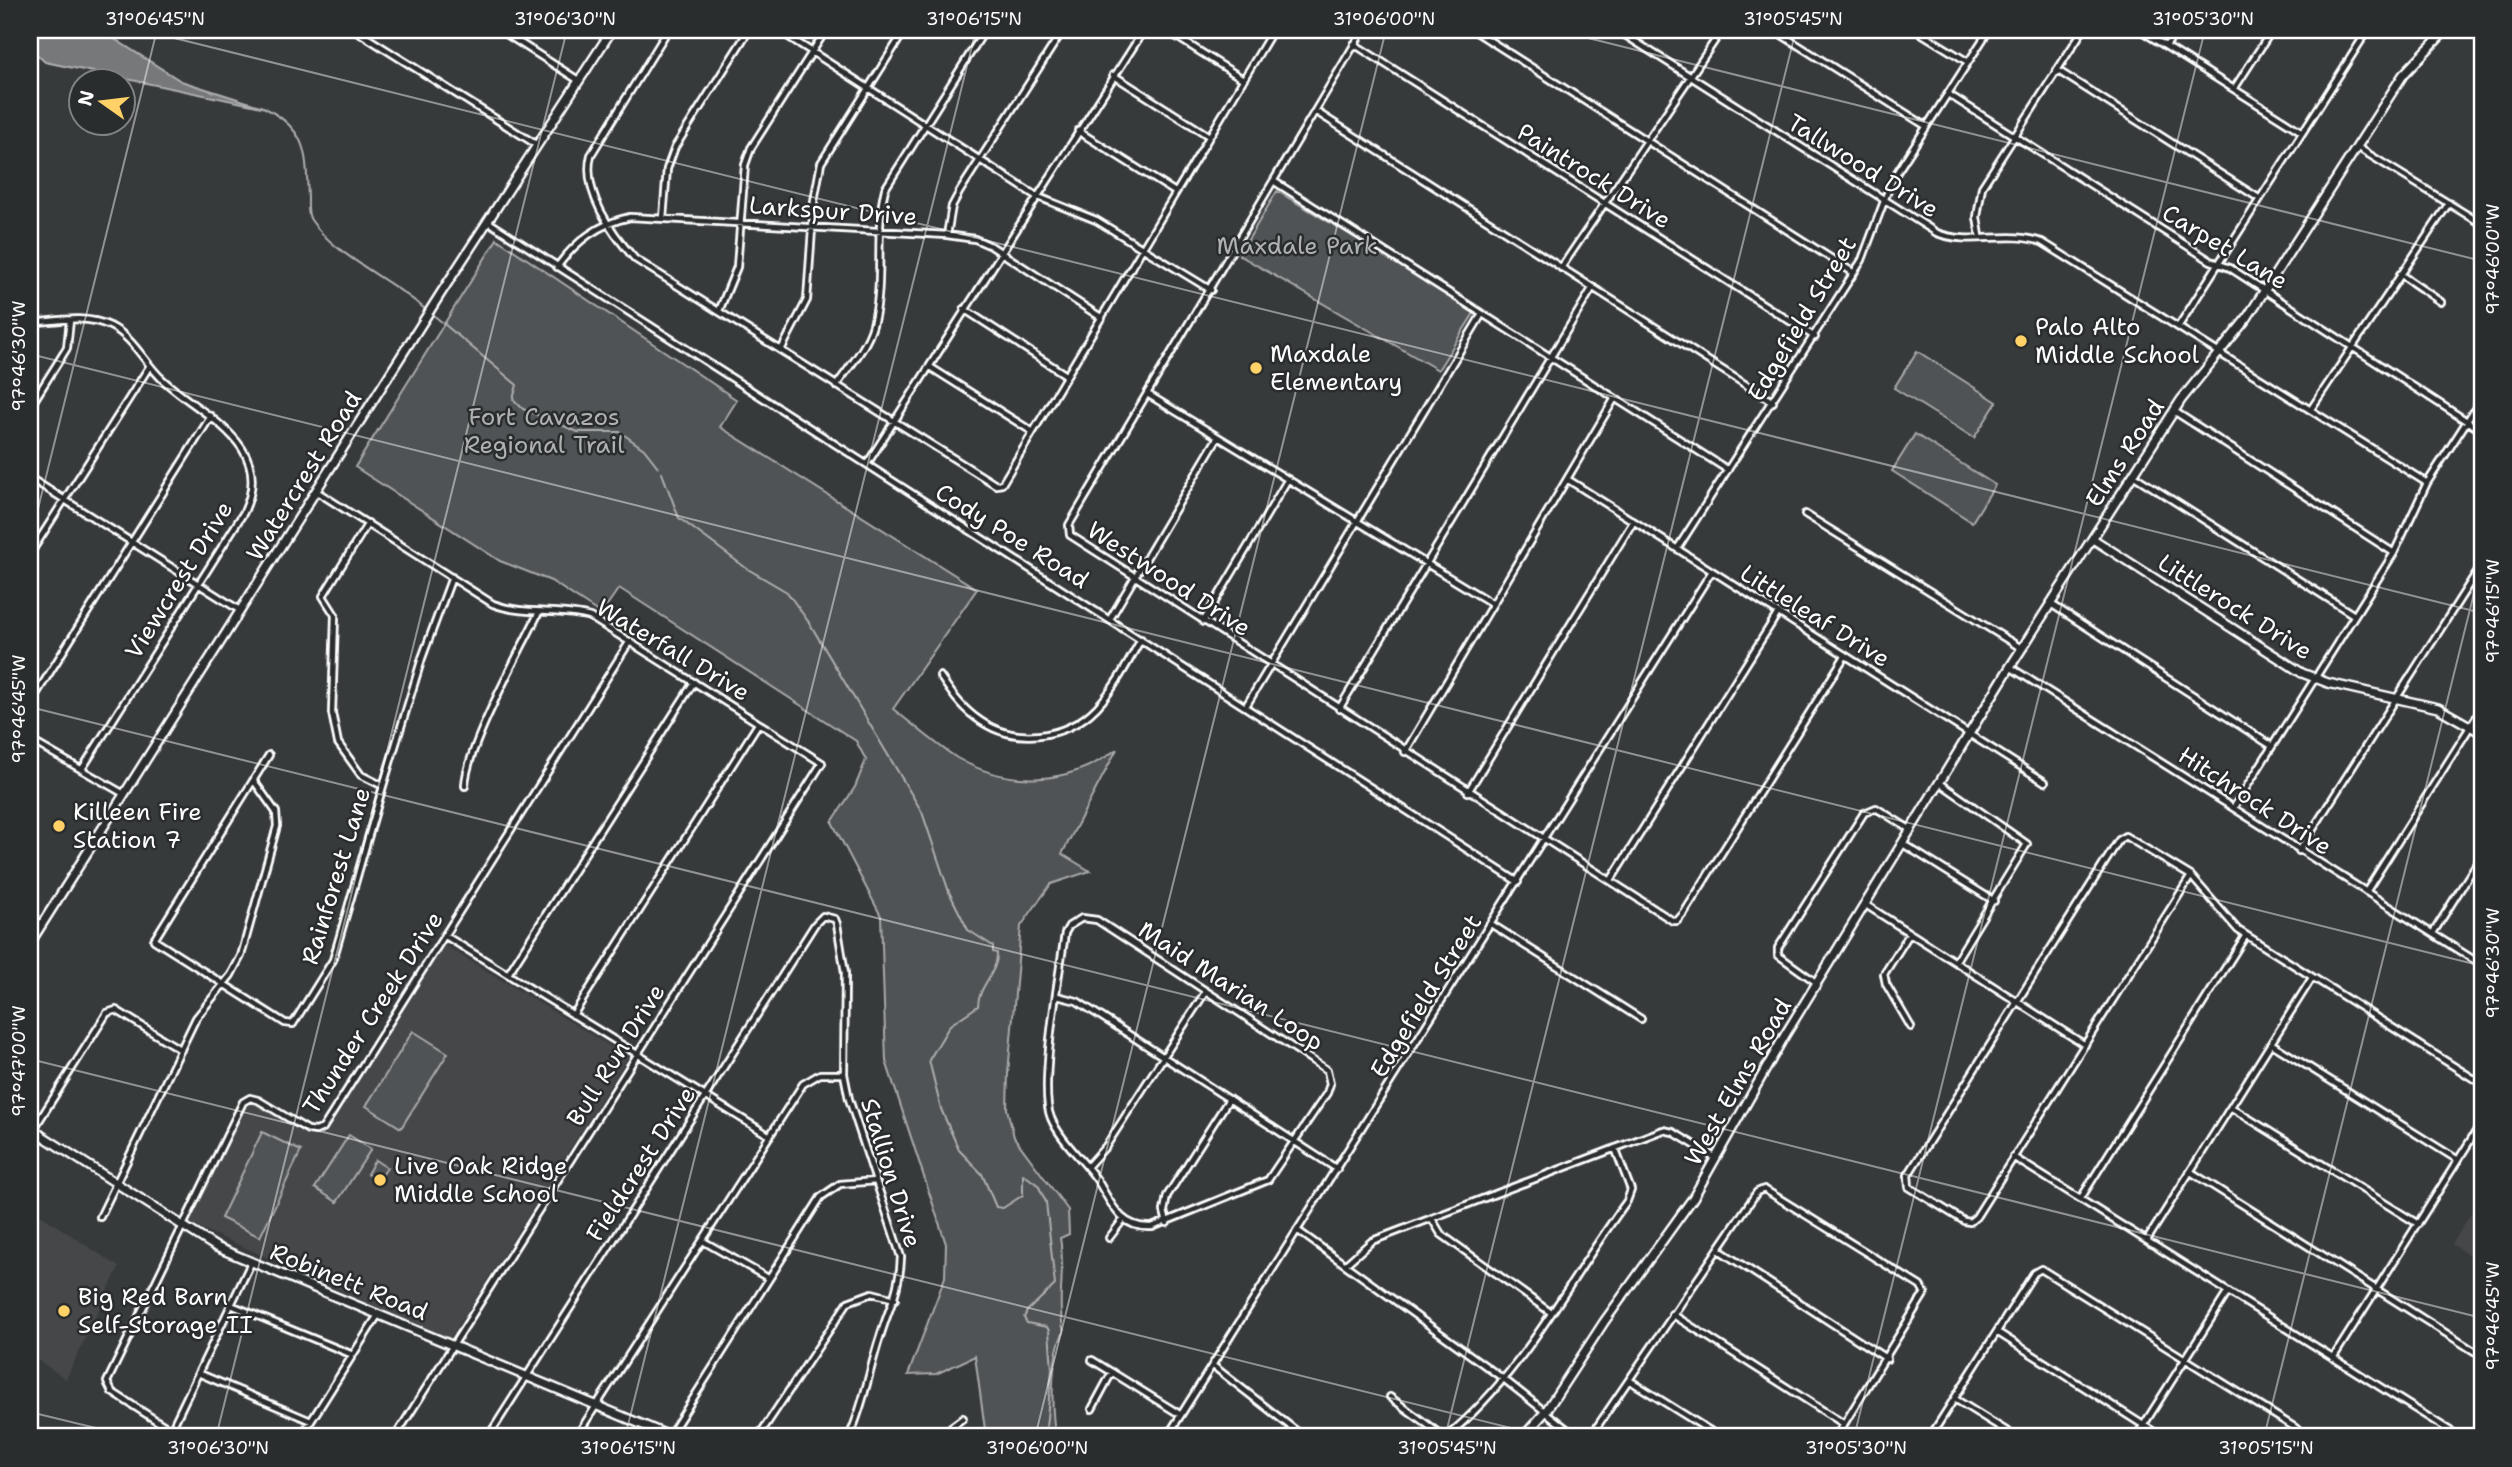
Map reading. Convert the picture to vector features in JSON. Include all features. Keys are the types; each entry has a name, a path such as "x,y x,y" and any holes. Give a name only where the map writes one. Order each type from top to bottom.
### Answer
{"street":[{"path":"355,30 537,145"},
{"path":"500,30 578,80"},
{"name":"Watercrest Road","path":"30,943 441,293 612,30"},
{"path":"668,30 591,155 587,176 619,240 635,259 996,485 1002,484 1273,30"},
{"path":"663,218 667,169 675,147 749,30"},
{"path":"778,30 926,122 1037,196 1089,217 1211,290"},
{"path":"719,311 737,267 745,165 751,148 825,30"},
{"path":"781,350 807,300 815,190 821,163 905,30"},
{"path":"836,386 863,348 873,325 879,232 886,189 985,30"},
{"path":"947,235 952,206 1063,30"},
{"path":"867,464 1143,30"},
{"path":"1166,30 1243,79"},
{"name":"Westwood Drive","path":"1363,30 1068,530 1073,538 1468,792 1675,921 1690,903 1845,656"},
{"path":"1473,30 1854,273"},
{"name":"Tallwood Drive","path":"1617,30 1883,200 1945,236 2017,236 2042,242 2427,483"},
{"path":"1561,268 1722,30"},
{"path":"1774,30 1926,126"},
{"path":"1916,30 1968,62"},
{"name":"Edgefield Street","path":"1677,549 1854,273 1873,237 1883,200 1892,180 1989,30"},
{"path":"1980,237 1977,217 1982,187 2083,30"},
{"path":"2140,30 2302,132"},
{"path":"2166,46 2176,30"},
{"path":"2234,89 2272,30"},
{"path":"2178,327 2368,30"},
{"name":"Elms Road","path":"1969,734 2174,411 2217,351 2233,337 2403,75 2446,30"},
{"name":"Paintrock Drive","path":"1354,44 1815,337"},
{"path":"2057,70 2260,199"},
{"path":"1113,75 1209,136"},
{"name":"Carpet Lane","path":"1948,94 2218,264 2230,268 2265,290 2482,431"},
{"path":"1315,111 1773,402"},
{"path":"1078,131 1175,192"},
{"path":"2356,146 2482,224"},
{"path":"1275,182 1728,470"},
{"path":"2311,409 2449,203"},
{"name":"Larkspur Drive","path":"557,267 576,244 591,232 630,217 947,235 975,239 1001,252 1102,318"},
{"name":"Cody Poe Road","path":"487,221 1518,882"},
{"path":"2400,274 2441,302"},
{"path":"1339,709 1549,356 1593,287"},
{"path":"964,309 1066,374"},
{"path":"1246,706 1482,314"},
{"path":"30,407 66,348 70,320"},
{"name":"Viewcrest Drive","path":"30,323 91,320 110,326 131,341 149,367 230,430 241,446 252,473 252,485 244,512 82,769"},
{"path":"30,554 149,367"},
{"path":"930,367 1033,432"},
{"path":"1149,395 1493,604"},
{"path":"1405,751 1615,398"},
{"path":"2234,807 2394,553 2427,483 2482,398"},
{"path":"2174,411 2394,553"},
{"path":"30,704 211,416"},
{"path":"1110,619 1218,437"},
{"path":"2133,475 2354,615"},
{"path":"30,478 242,611"},
{"path":"1203,622 1288,479"},
{"name":"Littleleaf Drive","path":"1567,479 2045,782"},
{"name":"Waterfall Drive","path":"316,491 493,604 506,608 558,611 590,617 822,762"},
{"path":"1805,514 2022,649"},
{"path":"1468,792 1633,522"},
{"path":"368,523 323,596 335,615 332,713 338,743 361,775 383,786"},
{"name":"Littlerock Drive","path":"2093,539 2288,666 2315,679 2438,708 2482,733"},
{"path":"2299,851 2481,568"},
{"name":"Edgefield Street","path":"1167,1437 1712,571"},
{"name":"Rainforest Lane","path":"254,780 153,940 285,1023 293,1024 333,960 422,658 452,578"},
{"path":"2051,604 2272,746"},
{"path":"465,786 465,774 478,740 539,612"},
{"path":"1611,880 1778,613"},
{"path":"940,676 962,706 986,725 1014,735 1043,735 1070,727 1095,709 1141,639"},
{"name":"Thunder Creek Drive","path":"182,1437 112,1392 107,1382 243,1102 250,1098 258,1100 308,1130 316,1132 323,1128 630,641"},
{"name":"Hitchrock Drive","path":"2010,667 2482,965"},
{"path":"508,974 694,682"},
{"path":"2365,892 2482,708"},
{"path":"573,1015 758,724"},
{"name":"West Elms Road","path":"1523,1437 1546,1411 1717,1159 1818,984 1969,734"},
{"path":"30,740 125,794"},
{"path":"100,1217 196,1018 241,956 277,826 276,812 254,780 269,755"},
{"name":"Bull Run Drive","path":"395,1437 822,762"},
{"path":"1940,783 2027,844 1955,962"},
{"path":"1818,984 1786,963 1778,955 1778,948 1864,813 1875,808 1911,830"},
{"path":"2191,876 1970,1222 1909,1187 1906,1182 1908,1174 2119,840 2125,836 2191,876 2232,924 2246,935 2482,1084"},
{"path":"1903,844 1994,901"},
{"path":"2433,933 2482,855"},
{"path":"1866,905 2085,1045"},
{"name":"Fieldcrest Drive","path":"488,1437 815,924 823,916 829,916"},
{"name":"Stallion Drive","path":"829,916 837,924 845,973 844,1074 901,1257 900,1283 880,1335 857,1420 849,1437"},
{"name":"Maid Marian Loop","path":"1082,918 1097,920 1327,1070 1330,1084 1327,1093 1277,1171 1258,1187 1167,1223 1144,1228 1123,1220 1088,1166 1054,1124 1047,1107 1045,1096 1057,996 1065,933 1069,926 1082,918"},
{"path":"1491,924 1641,1019"},
{"path":"1910,933 1884,974 1886,984 1911,1027"},
{"path":"444,935 770,1136"},
{"path":"2081,1198 2246,935"},
{"path":"2147,1240 2312,978"},
{"path":"1088,1166 1106,1146 1206,991"},
{"path":"1057,996 1076,1001 1337,1169"},
{"path":"31,1131 107,1013 116,1010 181,1050"},
{"path":"2271,1044 2458,1160"},
{"path":"576,1437 803,1084 820,1074 844,1074"},
{"path":"1167,1223 1164,1211 1167,1196 1229,1099"},
{"path":"2232,1108 2418,1224"},
{"path":"2333,1358 2482,1122"},
{"path":"1347,1263 1363,1245 1668,1130 1717,1159"},
{"name":"Robinett Road","path":"31,1131 182,1226 251,1263 671,1437"},
{"path":"1390,1396 1445,1437 1476,1412 1505,1380 1630,1196 1629,1184 1615,1148"},
{"path":"2013,1157 2460,1437"},
{"path":"2191,1172 2482,1356"},
{"path":"671,1437 768,1278 825,1192 840,1184 876,1181"},
{"path":"1590,1437 1672,1314 1761,1189 1920,1286 1925,1293 1887,1359 1836,1437"},
{"path":"1432,1219 1441,1234 1550,1312"},
{"path":"1109,1238 1123,1220"},
{"path":"1297,1230 1347,1263 1577,1437"},
{"path":"703,1241 768,1278"},
{"path":"1719,1250 1887,1359"},
{"path":"171,1430 251,1263"},
{"path":"1930,1437 2034,1273 2040,1269 2310,1437"},
{"path":"2136,1437 2228,1292"},
{"path":"758,1437 848,1301 872,1293 895,1299"},
{"path":"231,1305 353,1355"},
{"path":"1672,1314 1844,1424"},
{"path":"301,1437 378,1315"},
{"path":"1997,1332 2162,1437"},
{"path":"1092,1360 1181,1415"},
{"path":"1212,1365 1304,1437"},
{"path":"198,1373 311,1421"},
{"path":"1092,1409 1112,1373"},
{"path":"1629,1380 1720,1437"},
{"path":"1955,1399 2016,1437"},
{"path":"945,1437 951,1427 963,1418"},
{"path":"30,1433 33,1437"}],"shaded area":[{"path":"30,30 111,30 113,38 181,81 266,108 136,81 136,66 66,66 45,62 30,48"},
{"name":"Live Oak Ridge Middle School","path":"444,945 628,1057 450,1339 189,1223 246,1106 255,1103 309,1137 324,1135"},
{"path":"2482,1196 2482,1264 2452,1244"},
{"name":"Big Red Barn Self-Storage II","path":"30,1208 119,1267 66,1379 30,1355"}],"green space":[{"name":"Maxdale Park","path":"1277,191 1476,310 1438,370 1239,255"},
{"name":"Fort Cavazos Regional Trail","path":"497,239 737,400 720,427 977,589 893,709 957,758 977,768 1018,778 1059,776 1099,761 1117,749 1062,854 1090,871 1051,884 1021,926 1008,1073 1007,1109 1014,1137 1068,1210 1069,1234 1060,1238 1064,1332 1054,1367 1053,1395 1055,1432 1066,1437 986,1437 975,1356 936,1374 908,1375 945,1277 946,1244 886,1061 881,916 832,822 855,787 866,760 856,741 619,588 601,614 551,581 500,561 355,467"},
{"path":"1917,351 1997,402 1974,438 1894,388"},
{"path":"1915,434 1995,485 1972,522 1892,471"},
{"path":"413,1031 448,1053 401,1128 366,1106"},
{"path":"262,1132 301,1151 260,1237 221,1218"},
{"path":"349,1135 371,1149 337,1202 315,1188"},
{"path":"375,1160 387,1168 378,1181 367,1174"}],"waterway":[{"path":"265,108 290,126 302,146 307,169 308,213 311,220 350,257 426,310"},
{"path":"431,313 517,385 513,399 523,409 578,432 620,432 644,449 658,467"},
{"path":"662,473 679,518 746,568 787,592 810,624 922,812 949,892 968,930 993,946 993,952 997,953 978,1006 950,1025 929,1060 941,1109 959,1150 982,1174 996,1207 1003,1208 1023,1195 1023,1174 1038,1185 1046,1202 1055,1285 1027,1311 1024,1318 1027,1323 1047,1327 1049,1331 1052,1369 1045,1437"}],"place":[{"name":"Palo Alto Middle School","path":"2021,341"},
{"name":"Maxdale Elementary","path":"1256,368"},
{"name":"Killeen Fire Station 7","path":"59,826"},
{"name":"Live Oak Ridge Middle School","path":"380,1180"},
{"name":"Big Red Barn Self-Storage II","path":"64,1311"}]}
